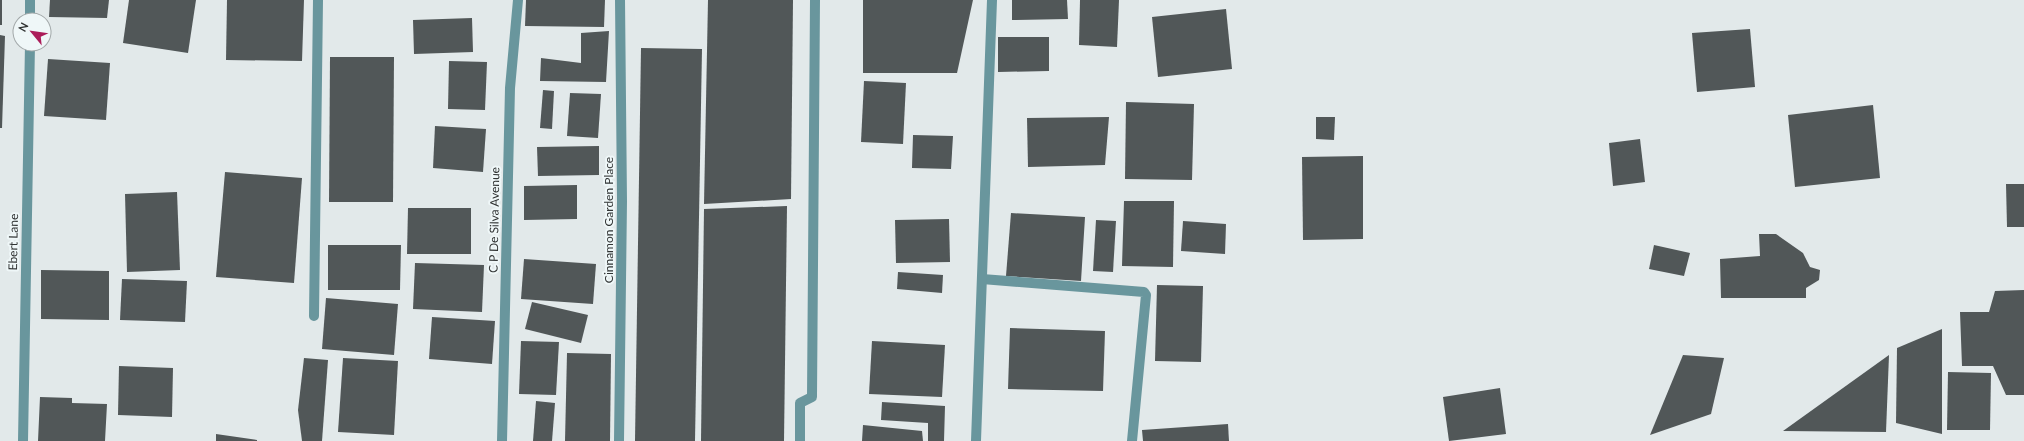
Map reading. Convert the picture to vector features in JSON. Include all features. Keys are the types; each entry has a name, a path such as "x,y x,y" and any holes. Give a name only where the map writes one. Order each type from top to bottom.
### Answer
{"street":[{"path":"30,0 30,12"},
{"path":"314,316 318,0"},
{"name":"C P De Silva Avenue","path":"502,441 510,88 518,0"},
{"name":"Cinnamon Garden Place","path":"619,441 622,201 620,0"},
{"path":"800,441 800,402 812,397 815,0"},
{"path":"976,441 992,0"},
{"name":"Ebert Lane","path":"23,441 30,52"},
{"path":"982,279 1144,292 1146,295 1132,441"}],"building":[{"path":"0,0 2,0 2,25 0,25"},
{"path":"50,0 109,0 107,18 52,17 52,12 49,12"},
{"path":"129,0 196,0 188,53 123,43"},
{"path":"227,0 304,0 302,61 226,60"},
{"path":"526,0 605,0 604,27 525,26"},
{"path":"708,0 793,0 791,199 704,204"},
{"path":"863,0 973,0 957,73 863,73"},
{"path":"1012,0 1067,0 1068,19 1012,20"},
{"path":"1080,0 1119,0 1117,47 1079,45"},
{"path":"1226,9 1232,69 1158,77 1152,17"},
{"path":"472,18 473,52 414,54 413,20"},
{"path":"1750,29 1755,87 1697,92 1692,33"},
{"path":"609,31 606,82 540,81 541,58 581,63 581,33"},
{"path":"0,35 5,36 2,128 0,128"},
{"path":"998,37 1049,37 1049,71 998,72"},
{"path":"641,48 702,49 695,441 635,441"},
{"path":"330,57 394,57 393,202 329,202"},
{"path":"48,59 110,63 106,120 44,116"},
{"path":"449,61 487,62 485,110 448,109"},
{"path":"864,81 906,83 903,144 861,142"},
{"path":"543,90 554,91 552,129 540,128"},
{"path":"570,93 601,94 598,138 567,136"},
{"path":"1126,102 1194,104 1192,180 1125,179"},
{"path":"1873,105 1880,178 1795,187 1788,115"},
{"path":"1109,117 1105,165 1028,167 1027,118"},
{"path":"1316,117 1335,117 1334,140 1316,139"},
{"path":"435,126 486,129 483,172 433,168"},
{"path":"913,135 953,136 951,169 912,168"},
{"path":"1640,139 1645,182 1613,186 1609,143"},
{"path":"599,146 599,175 538,176 537,147"},
{"path":"1363,156 1363,239 1303,240 1302,157"},
{"path":"225,172 302,178 294,283 216,277"},
{"path":"2006,184 2024,184 2024,227 2007,227"},
{"path":"577,185 577,219 524,220 524,186"},
{"path":"177,192 180,270 127,272 125,194"},
{"path":"1124,201 1174,201 1173,267 1122,266"},
{"path":"787,206 784,441 701,441 704,209"},
{"path":"408,208 471,208 471,254 407,254"},
{"path":"1011,213 1085,217 1081,281 1006,276"},
{"path":"949,219 950,262 896,263 895,220"},
{"path":"1096,220 1116,221 1113,272 1093,271"},
{"path":"1183,221 1226,224 1225,254 1181,251"},
{"path":"1759,234 1776,234 1803,253 1810,267 1820,270 1819,280 1806,288 1806,298 1721,298 1720,259 1760,256"},
{"path":"328,245 401,245 400,290 328,290"},
{"path":"1654,245 1690,253 1684,276 1649,269"},
{"path":"524,259 596,264 593,304 521,299"},
{"path":"415,263 484,265 482,312 413,309"},
{"path":"41,270 109,271 109,320 41,319"},
{"path":"898,272 943,275 942,293 897,289"},
{"path":"122,279 187,281 185,322 120,320"},
{"path":"1157,285 1203,286 1201,362 1155,361"},
{"path":"2024,290 2024,395 2006,395 1993,366 1962,366 1960,312 1989,312 1995,291"},
{"path":"326,298 398,304 394,355 322,349"},
{"path":"532,302 588,315 581,343 525,329"},
{"path":"432,317 495,321 492,364 429,359"},
{"path":"1010,328 1105,331 1103,391 1008,389"},
{"path":"1942,329 1942,434 1896,423 1897,348"},
{"path":"521,341 559,342 556,395 519,394"},
{"path":"872,341 945,345 942,397 869,394"},
{"path":"567,353 611,354 610,441 565,441"},
{"path":"1683,355 1724,358 1711,414 1650,435"},
{"path":"1889,355 1886,432 1783,431"},
{"path":"304,358 328,360 322,441 302,441 298,410"},
{"path":"343,358 398,361 394,435 338,432"},
{"path":"119,366 173,368 172,417 118,415"},
{"path":"1948,372 1991,373 1990,430 1947,430"},
{"path":"1500,388 1506,434 1449,441 1443,397"},
{"path":"40,397 72,398 72,403 107,404 105,441 38,441"},
{"path":"536,401 555,403 552,441 533,441"},
{"path":"882,402 945,406 944,441 928,441 928,423 881,420"},
{"path":"1228,424 1229,441 1143,441 1142,430"},
{"path":"863,425 922,431 923,441 862,441"},
{"path":"216,434 257,440 257,441 216,441"}]}
